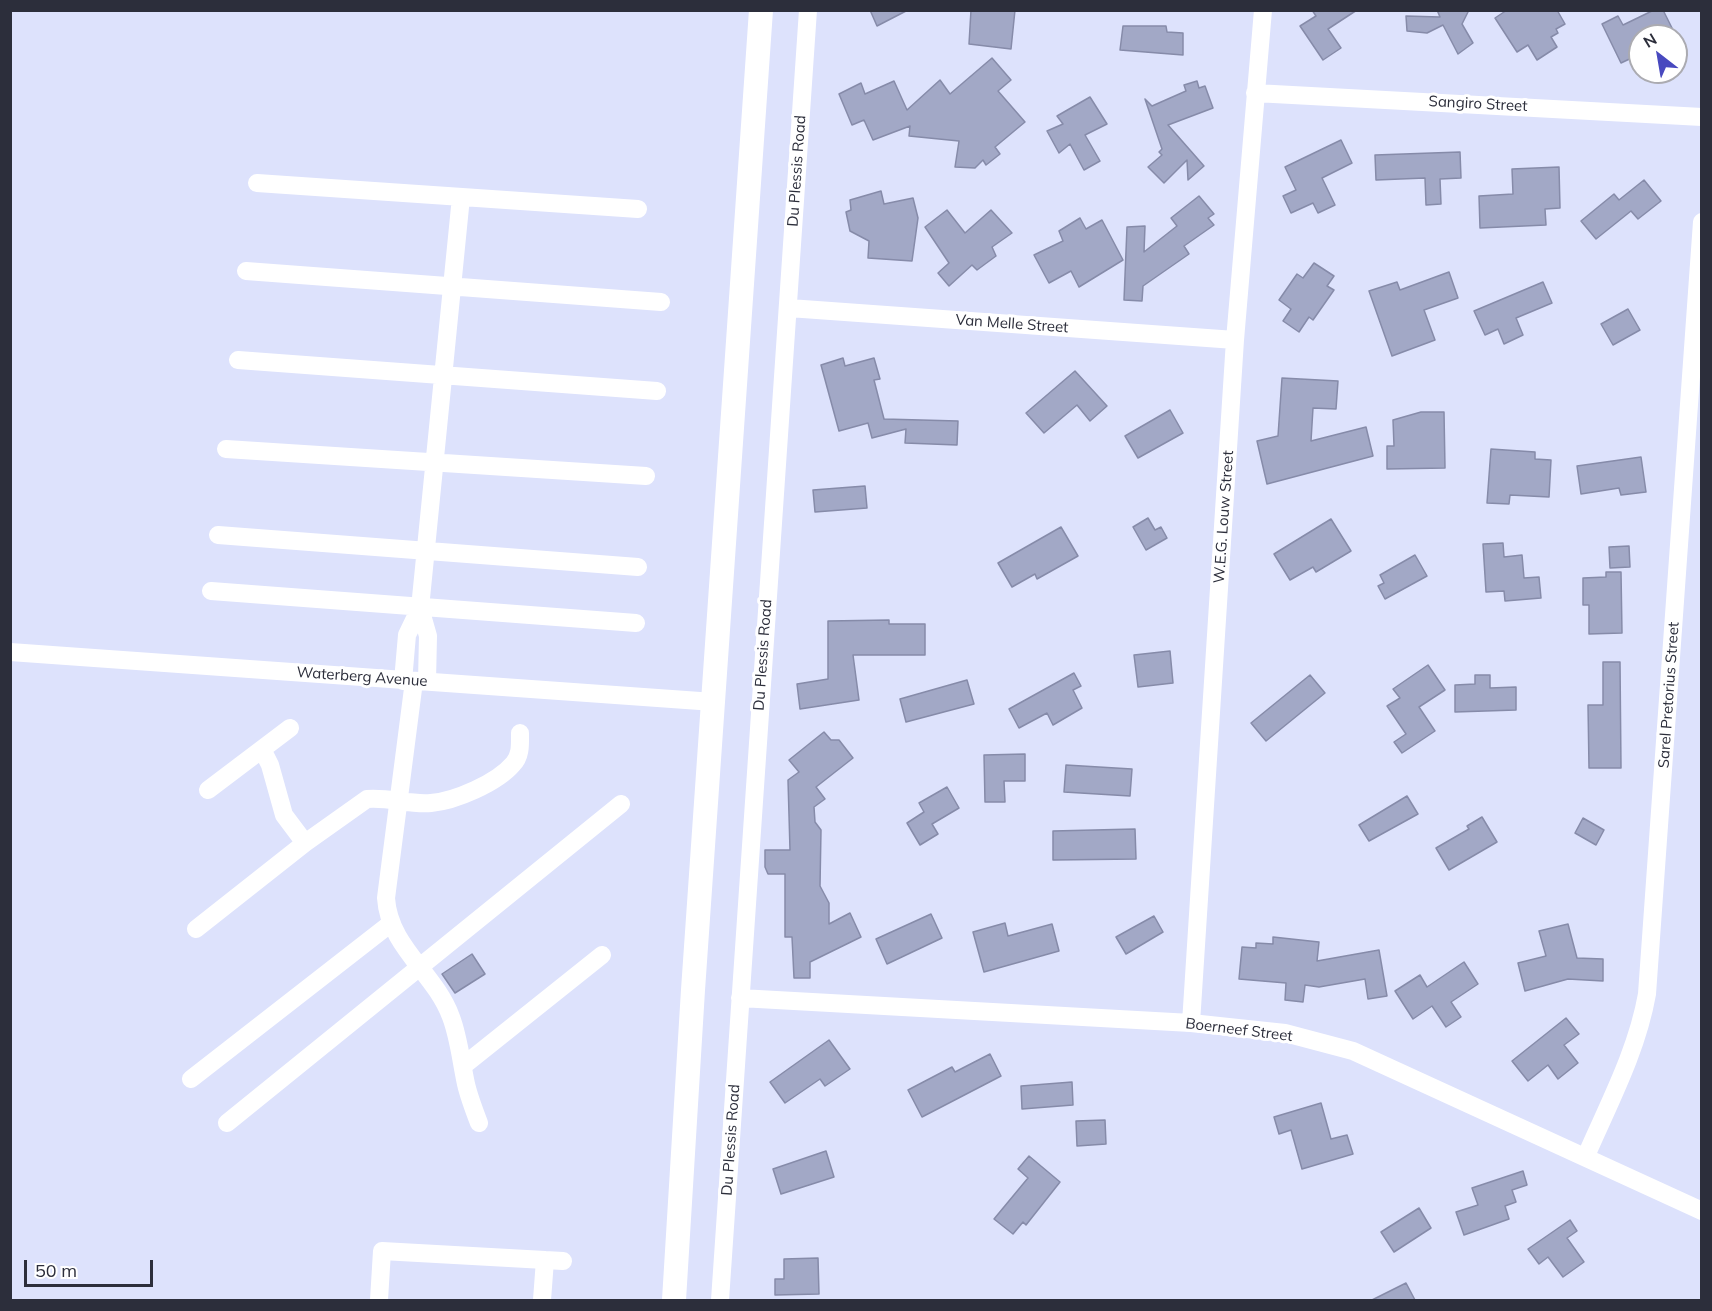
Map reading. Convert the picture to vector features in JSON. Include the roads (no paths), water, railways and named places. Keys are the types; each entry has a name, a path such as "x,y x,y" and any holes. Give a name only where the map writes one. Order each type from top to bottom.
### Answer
{"street":[{"path":"674,1300 761,10"},
{"name":"Du Plessis Road","path":"720,1300 808,10"},
{"name":"W.E.G. Louw Street","path":"1191,1023 1235,339 1263,10"},
{"name":"Sangiro Street","path":"1255,93 1701,117"},
{"path":"257,183 638,210"},
{"path":"461,197 420,608 407,635 415,681 386,898 390,924 451,1015 478,1123"},
{"name":"Sarel Pretorius Street","path":"1586,1156 1634,1048 1647,994 1701,222"},
{"path":"246,271 661,302"},
{"name":"Van Melle Street","path":"789,308 1235,339"},
{"path":"238,360 657,391"},
{"path":"226,449 646,476"},
{"path":"218,535 638,567"},
{"path":"211,591 636,623"},
{"name":"Waterberg Avenue","path":"10,652 714,702"},
{"path":"208,790 290,728"},
{"path":"196,929 305,843 367,799 429,803 452,800 485,785 513,764 519,752 520,733"},
{"path":"262,749 270,765 284,815 305,843"},
{"path":"227,1123 621,804"},
{"path":"191,1079 390,924"},
{"path":"463,1066 602,955"},
{"name":"Boerneef Street","path":"740,998 1191,1023 1285,1033 1353,1051 1586,1156 1701,1211"},
{"path":"379,1300 382,1251 554,1260 542,1300"}]}
